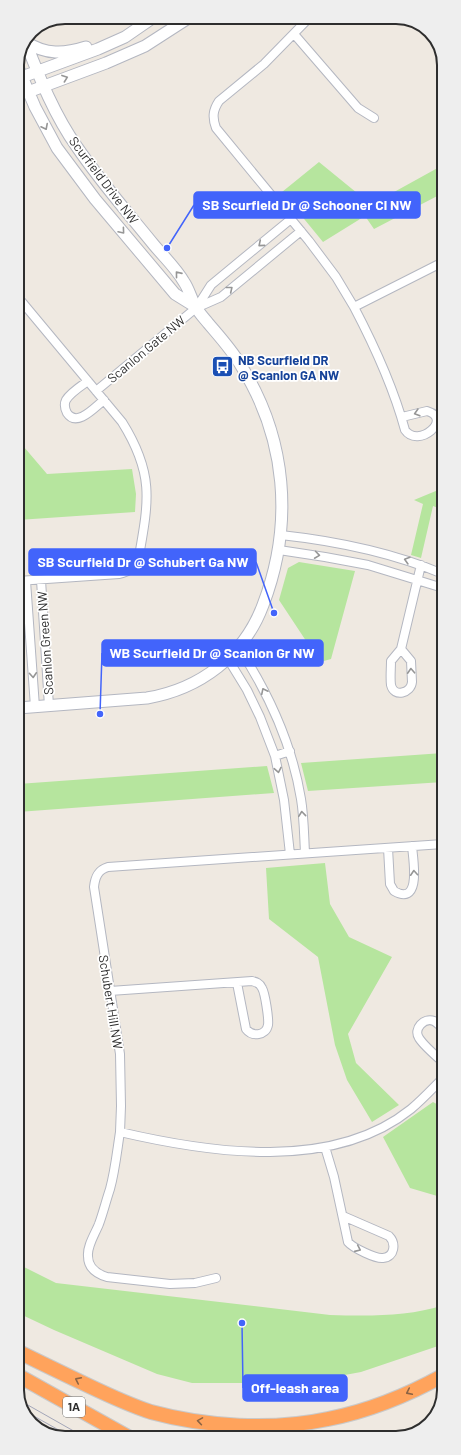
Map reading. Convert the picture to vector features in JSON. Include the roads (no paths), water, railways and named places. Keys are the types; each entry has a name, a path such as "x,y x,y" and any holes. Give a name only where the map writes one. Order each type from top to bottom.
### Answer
{"highway":[{"path":"24,1355 118,1400 151,1412 213,1424 245,1426 287,1425 335,1418 398,1398 437,1378"},
{"name":"1A","path":"24,1379 117,1431"}],"street":[{"path":"24,76 98,49 125,37 144,24"},
{"path":"28,92 106,63 146,46 179,24"},
{"path":"303,24 264,64 219,101 215,107 213,120 219,133 301,231 336,277 354,307 384,369 402,417"},
{"path":"294,34 358,108 374,118"},
{"path":"30,44 45,51 59,52 76,50 104,41 125,37"},
{"name":"Scurfield Drive NW","path":"24,708 160,696 190,685 210,674 228,659 238,648 252,629 259,616 272,579 279,550 282,498 277,452 269,425 251,381 239,362 196,308 185,282 112,194 76,146 62,123 37,72 28,47"},
{"name":"Scurfield Drive NW","path":"24,82 48,133 82,183 175,294 196,308"},
{"path":"196,308 211,285 291,219"},
{"path":"196,308 221,297 301,231"},
{"path":"354,307 437,265"},
{"name":"Scanlon Green NW","path":"24,304 122,422 140,456 147,492 147,507 137,562 131,570 119,574 26,580 35,707"},
{"name":"Scanlon Gate NW","path":"96,390 196,308"},
{"path":"88,381 66,400 65,408 68,414 74,418 82,418 104,400"},
{"path":"281,535 313,538 357,547 421,564 437,571"},
{"path":"354,562 357,547"},
{"path":"279,550 354,562 418,579 437,586"},
{"path":"402,649 411,661 412,685 408,691 402,693 395,690 391,685 391,662 402,649 421,564"},
{"name":"Scanlon Green NW","path":"41,580 49,706"},
{"path":"238,648 263,688 275,712 290,751 301,799 305,853"},
{"path":"228,659 247,690 260,717 275,756 284,800 290,854"},
{"path":"275,756 290,751"},
{"name":"Schubert Hill NW","path":"216,1278 195,1283 170,1284 107,1277 99,1274 92,1267 88,1256 88,1251 110,1188 120,1132 122,1106 120,1054 94,894 95,878 100,871 108,867 437,844"},
{"path":"388,848 390,884 394,891 402,894 410,892 414,885 412,846"},
{"path":"110,991 252,981 257,983 263,989 268,1022 266,1029 262,1034 251,1034 246,1029 238,982"},
{"path":"437,1023 430,1020 423,1022 417,1031 419,1038 437,1057"},
{"path":"120,1132 160,1141 221,1150 281,1151 325,1147 368,1134 390,1123 410,1109 437,1084"},
{"path":"325,1147 334,1177 343,1216 346,1238 351,1246 378,1258 386,1257 392,1252 394,1245 389,1236 343,1216"}],"tram line":[{"path":"26,1404 74,1431"},
{"path":"33,1416 59,1430"}],"place":[{"name":"SB Scurfield Dr @ Schooner Cl NW","path":"167,248"},
{"name":"NB Scurfield DR @ Scanlon GA NW","path":"222,367"},
{"name":"SB Scurfield Dr @ Schubert Ga NW","path":"274,613"},
{"name":"WB Scurfield Dr @ Scanlon Gr NW","path":"100,714"},
{"name":"Off-leash area","path":"242,1323"}]}
